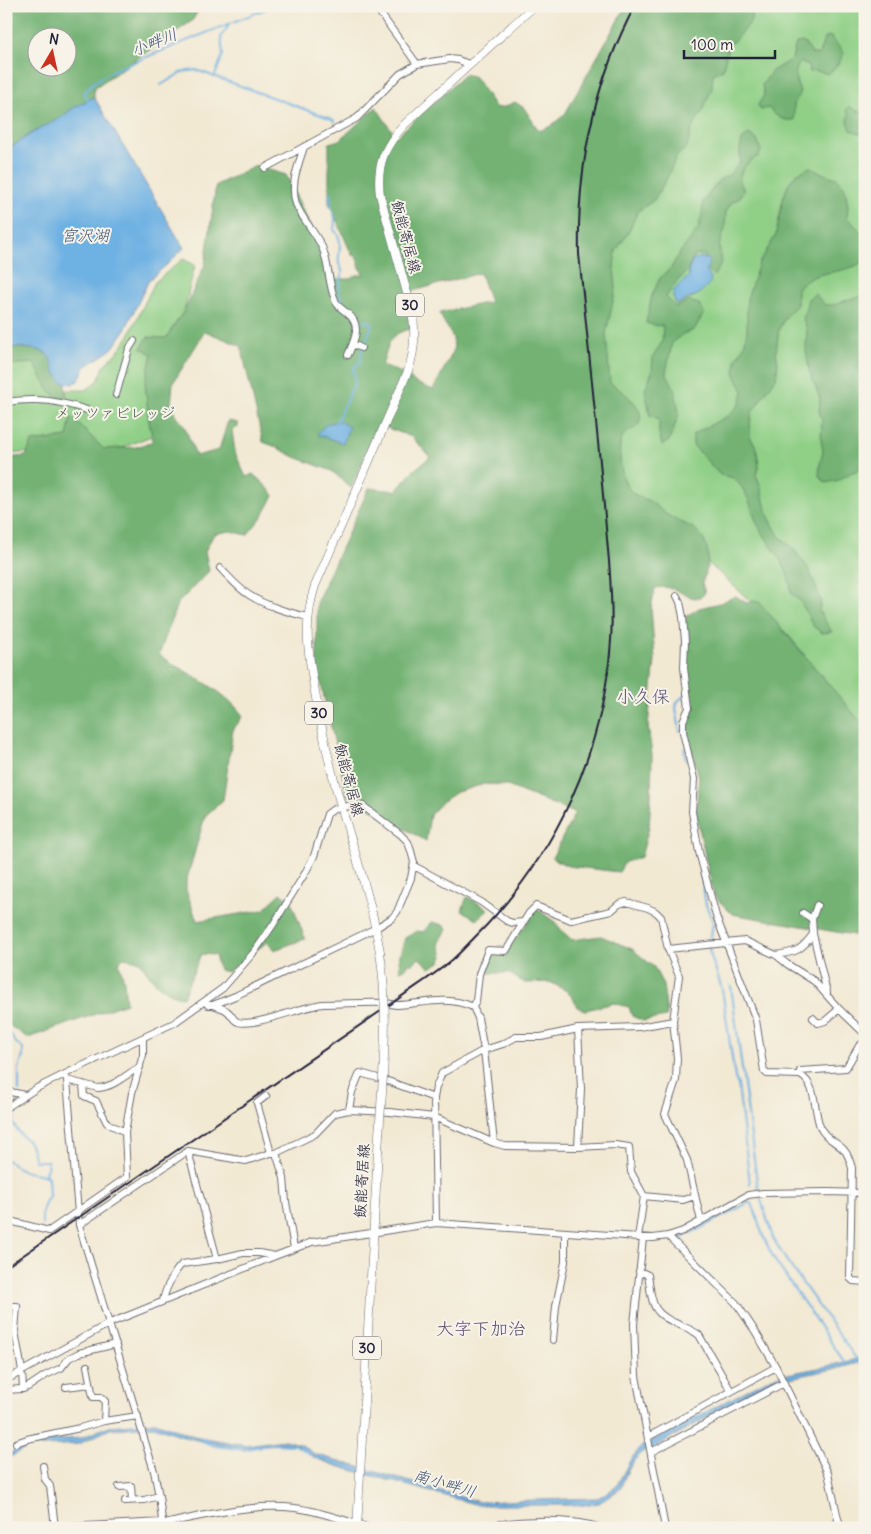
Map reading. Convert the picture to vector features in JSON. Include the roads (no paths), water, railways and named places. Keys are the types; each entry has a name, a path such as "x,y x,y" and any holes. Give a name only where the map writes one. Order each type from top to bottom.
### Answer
{"main road":[{"name":"飯能寄居線","path":"357,1526 385,1036 385,994 380,952 372,911 341,807 320,720 307,644 307,617 315,586 408,371 414,346 415,330 412,311 380,195 381,162 384,151 397,132 534,6"}],"street":[{"path":"375,6 417,64"},
{"path":"266,168 357,118 400,74 417,64 450,59 469,64"},
{"path":"304,147 294,185 296,204 322,248 335,301 340,309 350,315 354,321 356,332 348,355"},
{"path":"116,396 134,340"},
{"path":"353,344 361,348"},
{"path":"6,402 43,400 66,403 90,412"},
{"path":"220,568 234,583 251,596 273,606 307,617"},
{"path":"677,596 682,609 684,633 684,668 689,708 682,726 694,779 692,812 699,852 716,916 756,1020 764,1071 772,1075 800,1075 810,1083 820,1128 824,1134 845,1150 849,1158 852,1168 850,1278 853,1281 865,1282"},
{"path":"6,1108 25,1095 66,1077 174,1023 223,988 256,951 304,875 314,856 327,814 330,811 353,805 363,806 408,842 414,866 397,912 392,918 376,928 235,996 212,1005"},
{"path":"414,866 481,902 508,921 523,922"},
{"path":"473,1007 476,1001 479,974 488,950 506,951 523,922 536,906 571,920 611,911 619,904 626,902 656,912 661,917 668,949 679,976 672,1020 676,1080 665,1114 687,1160 701,1221"},
{"path":"817,904 812,919 813,934 827,995"},
{"path":"802,913 812,919"},
{"path":"776,955 797,951 804,946 813,934"},
{"path":"668,949 745,941 776,955 814,980 838,1009 865,1034"},
{"path":"205,1002 208,1005 228,1011 233,1019 243,1022 265,1020 323,1004 384,1003 395,1005 435,1000 458,1002 473,1007 478,1018 484,1050 494,1143"},
{"path":"812,1018 818,1023 825,1021 838,1009"},
{"path":"436,1223 434,1098 442,1073 484,1050 503,1044 516,1037 541,1037 578,1029 639,1027 672,1020"},
{"path":"578,1029 581,1089 578,1148"},
{"path":"6,1220 49,1231 127,1177 125,1132 132,1093 143,1055 142,1039"},
{"path":"800,1075 800,1071 846,1068 859,1046 865,1041"},
{"path":"66,1077 83,1084 103,1088 140,1067"},
{"path":"349,1110 352,1092 360,1073 434,1098"},
{"path":"66,1077 79,1225 139,1417 160,1496 163,1524"},
{"path":"83,1084 84,1096 96,1101 108,1123 125,1132"},
{"path":"6,1092 25,1095"},
{"path":"266,1096 257,1103 284,1178 294,1248"},
{"path":"79,1225 188,1151 246,1161 274,1153 316,1134 335,1113 349,1110 434,1117 505,1146 578,1148 615,1145 629,1147 631,1172 644,1196 634,1324 636,1376 665,1528"},
{"path":"188,1151 217,1259"},
{"path":"6,1380 110,1323 312,1242 436,1223 653,1238 683,1231 739,1199 763,1192 865,1193"},
{"path":"644,1196 683,1200 695,1196"},
{"path":"554,1340 556,1306 565,1262 565,1233"},
{"path":"668,1236 736,1303 756,1331 777,1369 828,1473 839,1524 829,1528"},
{"path":"163,1301 178,1268 182,1264 243,1253 275,1256"},
{"path":"639,1271 648,1275 652,1302 655,1308 665,1317 691,1329 699,1335 731,1391"},
{"path":"6,1306 17,1306 15,1331 23,1389"},
{"path":"6,1390 23,1389 61,1368 69,1358 79,1353 116,1344"},
{"path":"87,1366 93,1397 100,1397 105,1401 104,1421"},
{"path":"648,1438 731,1391 777,1369"},
{"path":"651,1451 784,1382"},
{"path":"66,1388 90,1384"},
{"path":"16,1443 27,1438 80,1428 104,1421 139,1417"},
{"path":"43,1466 45,1479 50,1486 55,1527"},
{"path":"119,1487 131,1486 128,1501 160,1496"},
{"path":"48,1528 163,1524 244,1509 277,1507 312,1511 357,1526 370,1528"},
{"path":"478,1528 496,1524 561,1521 587,1523 601,1528"}],"water":[{"name":"宮沢湖","path":"94,97 184,248 149,280 124,332 112,349 85,367 79,380 73,384 61,381 45,352 17,347 6,349 6,151 32,133"},
{"path":"701,257 709,260 706,271 711,278 710,283 699,294 678,304 676,303 673,296 674,290 689,276 688,272 692,262"},
{"path":"339,421 349,427 343,443 318,435 326,424"},
{"path":"865,1357 865,1361 839,1368 770,1382 644,1451 635,1459 620,1489 599,1503 584,1505 478,1505 337,1466 315,1458 297,1445 282,1443 243,1448 192,1439 154,1426 110,1429 78,1444 29,1447 6,1459 6,1455 33,1442 81,1438 109,1426 155,1422 194,1436 245,1445 285,1440 302,1445 314,1454 479,1502 598,1498 616,1487 631,1459 642,1446 772,1377"}],"waterway":[{"name":"小畔川","path":"88,100 84,93 94,82 112,71 273,6"},
{"path":"215,76 223,54 221,37 230,23"},
{"path":"161,85 182,72 196,70 332,119 335,122"},
{"path":"330,192 331,206 335,218 334,230 340,242 339,264 342,269 339,287 340,295 350,312"},
{"path":"336,422 354,385 353,369 360,362 362,350 372,325 369,321 360,321 360,316 353,315"},
{"path":"680,731 676,708 677,702 685,695"},
{"path":"684,748 686,760"},
{"path":"697,854 699,864"},
{"path":"700,868 706,905 713,922 709,950 722,989 735,1078 738,1085 750,1184"},
{"path":"731,986 758,1189"},
{"path":"6,1028 15,1042 23,1049 19,1069 19,1091"},
{"path":"17,1103 13,1124 28,1141 35,1161 48,1161 46,1175"},
{"path":"6,1160 20,1169 48,1177 49,1196 42,1212 42,1225"},
{"path":"760,1197 773,1238 786,1260 865,1371"},
{"path":"680,1239 748,1203 752,1203 763,1236 774,1259 845,1363"},
{"name":"南小畔川","path":"202,1441 215,1446 244,1450 268,1444 295,1445 310,1454"}],"railway":[{"path":"6,1267 437,972 452,960 504,905 552,837 586,762 598,722 606,682 611,640 612,620 609,561 579,254 579,221 581,189 590,126 608,65 620,35 635,6"}],"district":[{"name":"小久保","path":"643,697"},
{"name":"大字下加治","path":"481,1329"}],"park label":[{"name":"メッツァビレッジ","path":"115,413"}]}
